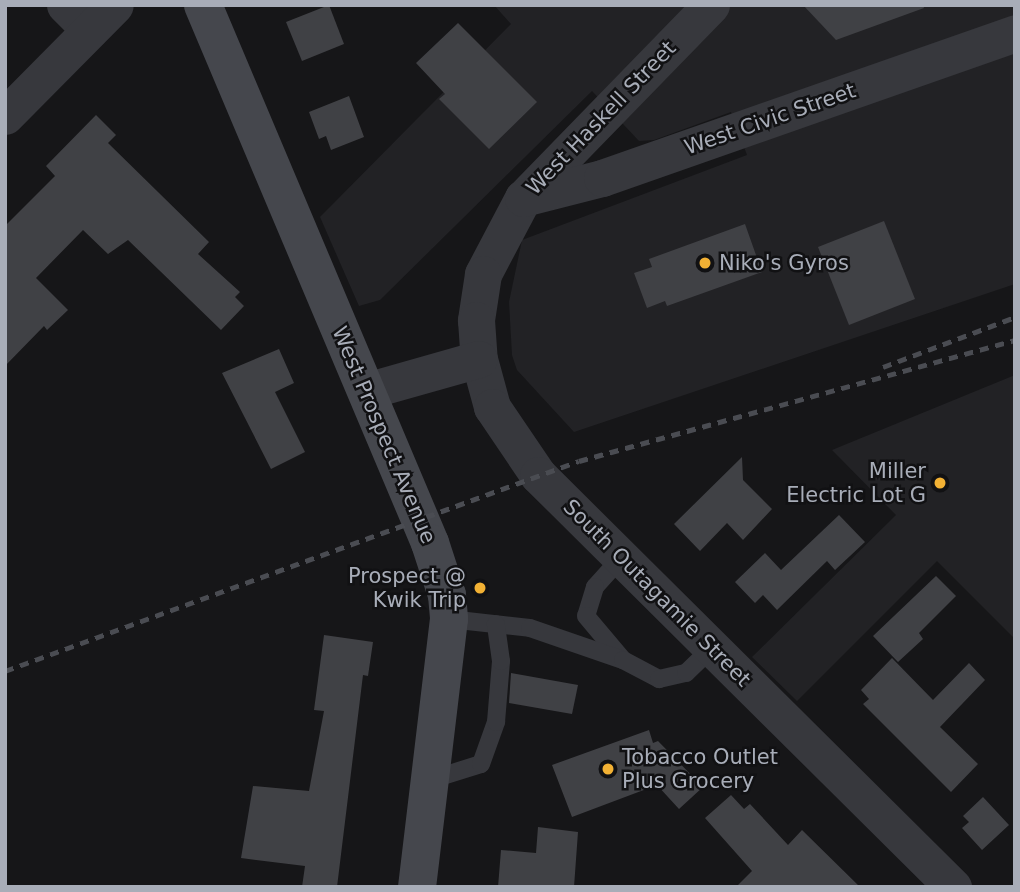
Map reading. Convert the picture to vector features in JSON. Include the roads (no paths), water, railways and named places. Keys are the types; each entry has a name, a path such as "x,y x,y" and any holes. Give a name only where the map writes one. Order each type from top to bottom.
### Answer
{"main road":[{"name":"West Prospect Avenue","path":"203,5 440,568 449,619 417,887"}],"street":[{"name":"West Haskell Street","path":"479,359 476,320 484,274 523,198 711,5"},
{"path":"5,116 90,14"},
{"name":"West Civic Street","path":"523,198 602,178 1015,33"},
{"path":"366,391 479,359"},
{"name":"South Outagamie Street","path":"479,359 492,407 512,443 621,558 953,887"}],"lane":[{"path":"621,558 595,587 586,616 623,660"},
{"path":"449,619 530,628 623,660 659,679 686,673 713,647"},
{"path":"430,780 481,764 496,722 501,661 496,624"}],"railway":[{"path":"883,367 1015,317"},
{"path":"5,671 579,461 1015,340"}],"place":[{"name":"Niko's Gyros","path":"705,263"},
{"name":"Miller Electric Lot G","path":"940,483"},
{"name":"Prospect @ Kwik Trip","path":"480,588"},
{"name":"Tobacco Outlet Plus Grocery","path":"608,769"}]}
